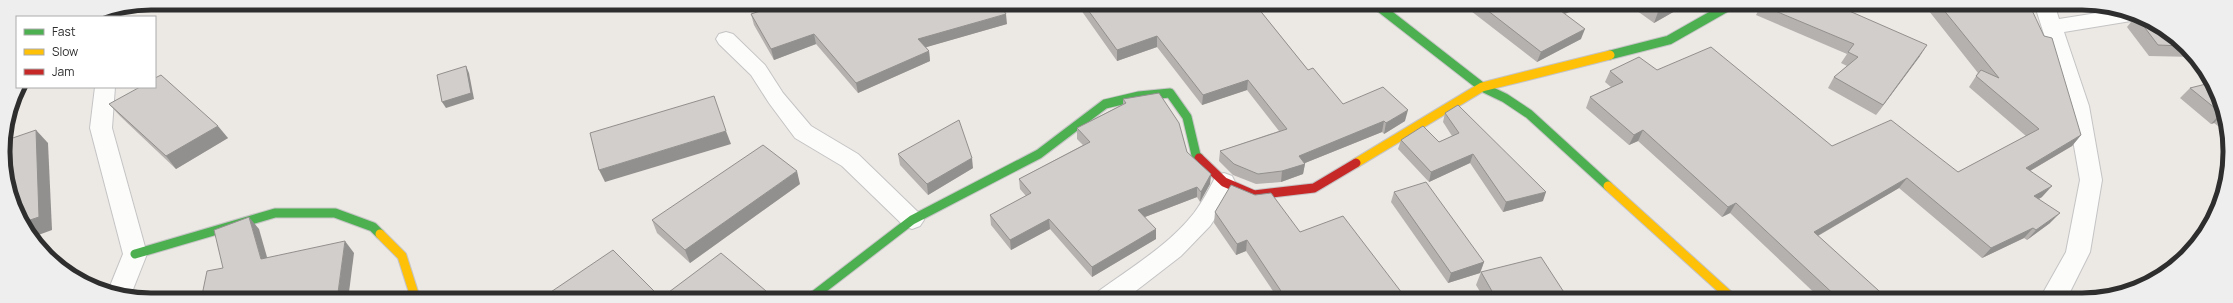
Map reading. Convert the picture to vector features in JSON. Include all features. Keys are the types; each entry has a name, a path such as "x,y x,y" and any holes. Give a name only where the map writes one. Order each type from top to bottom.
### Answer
{"street":[{"path":"1383,10 1482,87 1506,98 1529,114 1726,293"},
{"path":"817,293 912,220 1038,154 1106,104 1146,95 1170,93 1187,117 1196,155 1224,182 1254,195 1314,188 1482,87 1669,40 1722,10"},
{"path":"2047,10 2078,106 2091,180 2078,252 2057,293"},
{"path":"2053,26 2120,16"},
{"path":"726,39 758,70 776,98 804,132 850,160 912,220"},
{"path":"105,88 101,128 135,254 121,289"},
{"path":"1115,293 1176,249 1200,223 1212,206 1224,182"},
{"path":"135,254 275,213 335,213 373,226 402,256 414,293"}],"building":[{"path":"763,10 1003,10 1006,14 918,39 929,51 856,83 814,34 771,49 751,14"},
{"path":"1088,10 1260,10 1308,70 1313,68 1343,104 1383,87 1408,110 1386,123 1384,121 1299,156 1305,164 1282,171 1258,174 1234,164 1220,151 1287,129 1248,80 1203,95 1157,36 1117,50"},
{"path":"1487,10 1560,10 1585,29 1541,52"},
{"path":"1773,10 1847,10 1927,45 1883,105 1834,77 1858,57 1848,52 1854,44"},
{"path":"1944,10 2032,10 2044,36 2052,38 2081,135 2026,168 2052,186 2034,196 2060,213 2036,230 2033,228 1991,248 1907,178 1814,232 1881,293 1832,293 1736,203 1728,207 1643,130 1634,135 1590,97 1623,82 1610,71 1639,57 1657,70 1711,47 1832,146 1891,120 1958,172 2039,129 1976,76 1981,70 1999,78"},
{"path":"2142,24 2168,39 2176,46 2158,45"},
{"path":"466,66 471,93 442,102 437,75"},
{"path":"161,75 218,126 166,156 109,104 138,88 156,88 156,78"},
{"path":"2206,84 2216,109 2190,88"},
{"path":"1159,93 1179,123 1187,152 1211,174 1201,192 1197,187 1138,210 1156,229 1092,267 1049,219 1010,240 990,215 1031,193 1019,179 1090,142 1077,128 1126,103 1123,99"},
{"path":"714,96 726,131 599,170 590,133"},
{"path":"1458,105 1546,192 1506,202 1473,154 1431,172 1401,140 1423,126 1439,142 1459,133 1445,113"},
{"path":"959,120 972,158 927,184 898,154"},
{"path":"36,130 39,217 28,221 21,206 11,170 10,139"},
{"path":"763,145 797,171 685,250 652,220"},
{"path":"1426,182 1484,262 1451,273 1394,192"},
{"path":"1231,185 1255,195 1271,193 1300,232 1343,216 1402,293 1282,293 1247,240 1237,244 1215,212"},
{"path":"249,217 261,259 345,241 338,293 202,293 207,271 223,268 214,230"},
{"path":"613,250 656,293 549,293"},
{"path":"721,253 766,291 764,293 668,293"},
{"path":"1541,257 1564,293 1493,293 1481,272"}],"traffic: fast":[{"path":"1383,10 1482,87 1505,98 1529,114 1608,186"},
{"path":"1610,55 1669,40 1722,10"},
{"path":"817,293 912,220 1039,154 1105,104 1139,96 1170,93 1187,117 1196,155 1199,158"},
{"path":"135,254 275,213 335,213 373,227 380,234"}],"traffic: slow":[{"path":"1356,163 1482,87 1610,55"},
{"path":"1608,186 1726,293"},
{"path":"380,234 402,256 414,293"}],"traffic: jam":[{"path":"1199,158 1224,182 1254,195 1314,188 1356,163"}]}
